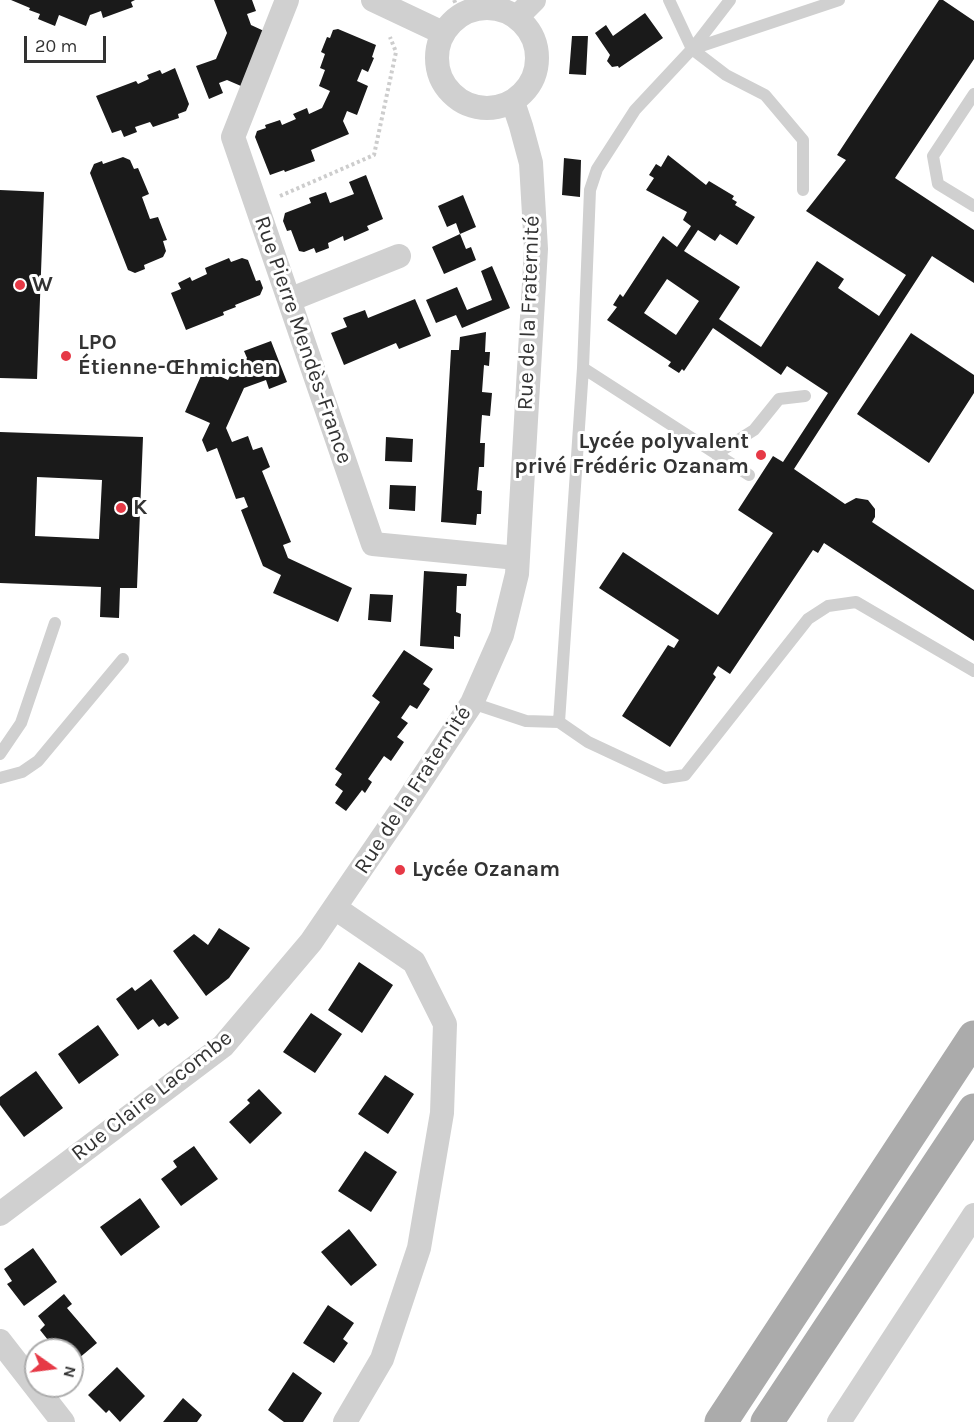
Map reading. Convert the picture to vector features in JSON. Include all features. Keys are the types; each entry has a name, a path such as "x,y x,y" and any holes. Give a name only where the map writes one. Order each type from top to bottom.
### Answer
{"main road":[{"path":"721,1422 974,1037"},
{"path":"767,1422 974,1110"}],"street":[{"name":"Rue Pierre Mendès-France","path":"287,0 233,137 373,544 517,558"},
{"path":"517,18 534,0"},
{"path":"374,1 443,33"},
{"path":"458,8 504,10 517,18 529,29 536,44 538,61 534,77 525,91 513,102 498,108 481,109 465,105 452,95 442,81 437,66 437,49 443,33 458,8"},
{"name":"Rue de la Fraternité","path":"335,908 472,703 502,635 516,574 536,249 531,163 513,102"},
{"path":"289,300 399,256"},
{"path":"335,908 414,962 444,1024 442,1113 419,1248 382,1359 345,1422"},
{"name":"Rue Claire Lacombe","path":"0,1214 224,1046 311,942 335,908"},
{"path":"839,1422 974,1215"},
{"path":"0,1341 63,1422"}],"lane":[{"path":"669,0 692,49 726,75 765,95 803,140 803,190"},
{"path":"559,722 583,368 590,190 597,170 635,110 692,49 730,0"},
{"path":"692,49 839,0"},
{"path":"974,94 933,156 938,184 974,207"},
{"path":"583,368 748,475"},
{"path":"716,454 754,430 779,399 805,396"},
{"path":"472,703 526,721 559,722 588,742 665,778 685,775 808,619 828,606 856,602 974,671"},
{"path":"0,754 21,723 56,623"},
{"path":"0,778 22,772 38,761 123,659"}],"path":[{"path":"257,206 374,155 396,52 374,1"}],"building":[{"path":"11,0 135,0 131,2 133,7 103,18 101,11 90,15 86,26 59,15 55,26 38,19 40,14 29,10 30,8"},
{"path":"214,0 252,0 256,11 247,14 251,25 264,31 241,86 227,80 219,83 223,93 209,99 196,66 216,59 227,33"},
{"path":"939,0 943,0 974,21 974,59 895,178 974,230 974,283 932,256 794,469 845,504 856,498 868,500 875,509 872,522 974,590 974,641 824,543 818,553 813,550 730,674 718,666 713,674 716,677 670,747 622,716 668,645 674,648 679,640 599,588 623,552 718,615 773,533 738,510 773,456 783,462 828,393 787,366 781,375 713,328 684,371 682,369 679,373 668,366 671,362 607,320 617,307 613,305 620,294 623,297 663,236 677,247 691,226 683,220 687,212 646,190 654,178 649,175 656,164 661,167 668,155 706,185 709,181 734,196 732,199 737,202 735,205 755,217 737,245 720,234 715,241 698,230 684,251 740,287 719,319 761,347 817,261 844,279 838,288 879,316 906,275 806,211 846,160 837,155","holes":["667,279 699,301 676,335 644,313"]},
{"path":"645,13 663,38 619,68 618,66 612,67 607,61 610,55 595,33 606,25 613,36"},
{"path":"338,29 376,45 368,72 362,69 357,81 368,86 357,115 347,111 343,121 349,134 311,150 315,161 270,175 255,137 257,131 266,128 265,125 280,120 282,125 296,119 293,114 307,108 309,114 322,108 330,91 319,86 325,70 320,68 325,54 321,52 327,37 330,38 333,30"},
{"path":"572,36 588,36 586,75 569,74"},
{"path":"175,68 189,104 186,111 178,114 179,118 153,127 150,122 135,127 137,132 124,137 121,130 112,133 96,96 136,81 138,84 149,79 147,75 160,70 162,74"},
{"path":"123,157 130,160 134,169 138,168 149,194 142,197 150,219 158,217 167,240 163,241 166,251 163,257 144,265 145,269 135,273 128,270 90,173 94,164 102,161 103,164"},
{"path":"564,158 581,160 580,197 562,195"},
{"path":"366,175 383,219 367,226 369,230 344,241 343,236 328,243 329,248 316,253 314,248 304,252 299,251 291,230 287,231 283,221 285,213 311,203 309,198 326,192 330,203 354,194 349,182"},
{"name":"W","path":"0,190 44,192 37,379 0,378"},
{"path":"463,195 476,227 460,234 456,223 447,227 438,206"},
{"path":"460,234 466,249 471,247 476,260 444,274 432,247"},
{"path":"229,258 231,262 242,258 248,260 256,281 260,280 263,288 260,295 235,305 236,307 223,312 224,315 186,330 171,293 181,289 178,283 190,277 192,281 207,274 205,268"},
{"path":"492,266 510,308 462,328 456,315 436,323 426,300 457,287 467,310 492,300 481,271"},
{"path":"415,299 431,336 399,349 396,343 344,365 331,333 347,327 343,318 365,310 368,318"},
{"path":"486,332 485,352 490,352 489,366 484,365 482,392 492,393 490,416 482,415 480,443 485,443 484,467 479,467 477,490 482,491 481,514 477,514 476,525 441,522 451,350 459,350 460,337"},
{"path":"911,333 974,375 974,393 929,463 857,414"},
{"path":"271,341 287,382 269,389 266,380 244,388 226,428 232,442 248,436 253,450 262,447 270,467 262,471 291,542 283,545 288,558 352,588 338,622 273,593 281,575 263,566 241,510 248,507 244,497 236,499 217,448 207,452 202,440 210,423 185,412 204,369 228,380 236,363 247,358 244,351"},
{"name":"K","path":"0,432 143,437 137,588 120,588 119,618 100,617 101,587 0,583","holes":["37,477 102,480 99,539 35,536"]},
{"path":"386,437 413,439 412,462 385,461"},
{"path":"390,485 416,486 415,511 389,509"},
{"path":"424,571 467,574 466,586 457,586 456,612 461,614 460,637 454,636 454,649 420,646"},
{"path":"370,594 393,595 391,622 368,620"},
{"path":"404,650 433,669 423,684 430,689 417,709 410,705 401,718 408,723 397,737 404,742 391,761 384,756 368,779 372,782 365,793 362,790 346,811 335,803 343,791 335,785 342,774 335,769 380,702 372,696"},
{"path":"219,928 250,948 229,978 206,996 173,951 194,934 208,945"},
{"path":"359,962 393,985 362,1033 328,1010"},
{"path":"151,979 179,1018 168,1026 165,1023 159,1027 153,1019 138,1030 116,999 132,987 135,991"},
{"path":"311,1013 342,1034 315,1073 283,1052"},
{"path":"98,1025 119,1055 79,1084 58,1054"},
{"path":"36,1071 63,1108 24,1137 0,1105 0,1097"},
{"path":"385,1075 414,1094 388,1134 358,1114"},
{"path":"259,1089 282,1113 250,1144 229,1122 250,1103 247,1100"},
{"path":"194,1146 218,1179 181,1206 161,1179 177,1167 173,1161"},
{"path":"365,1151 397,1172 371,1212 338,1191"},
{"path":"140,1198 160,1227 121,1256 100,1227"},
{"path":"349,1229 377,1265 351,1286 321,1252"},
{"path":"33,1248 57,1282 24,1306 7,1284 12,1281 4,1269"},
{"path":"64,1294 72,1304 67,1308 97,1343 84,1354 84,1338 46,1338 40,1330 45,1325 38,1316"},
{"path":"328,1305 354,1323 343,1339 348,1343 334,1363 303,1343"},
{"path":"117,1367 145,1396 120,1422 109,1410 106,1413 88,1395"},
{"path":"293,1372 322,1393 303,1422 284,1422 268,1410"},
{"path":"183,1398 202,1415 197,1422 163,1422"}],"place":[{"name":"W","path":"20,285"},
{"name":"LPO Étienne-Œhmichen","path":"66,356"},
{"name":"Lycée polyvalent privé Frédéric Ozanam","path":"761,455"},
{"name":"K","path":"121,508"},
{"name":"Lycée Ozanam","path":"400,870"}]}
